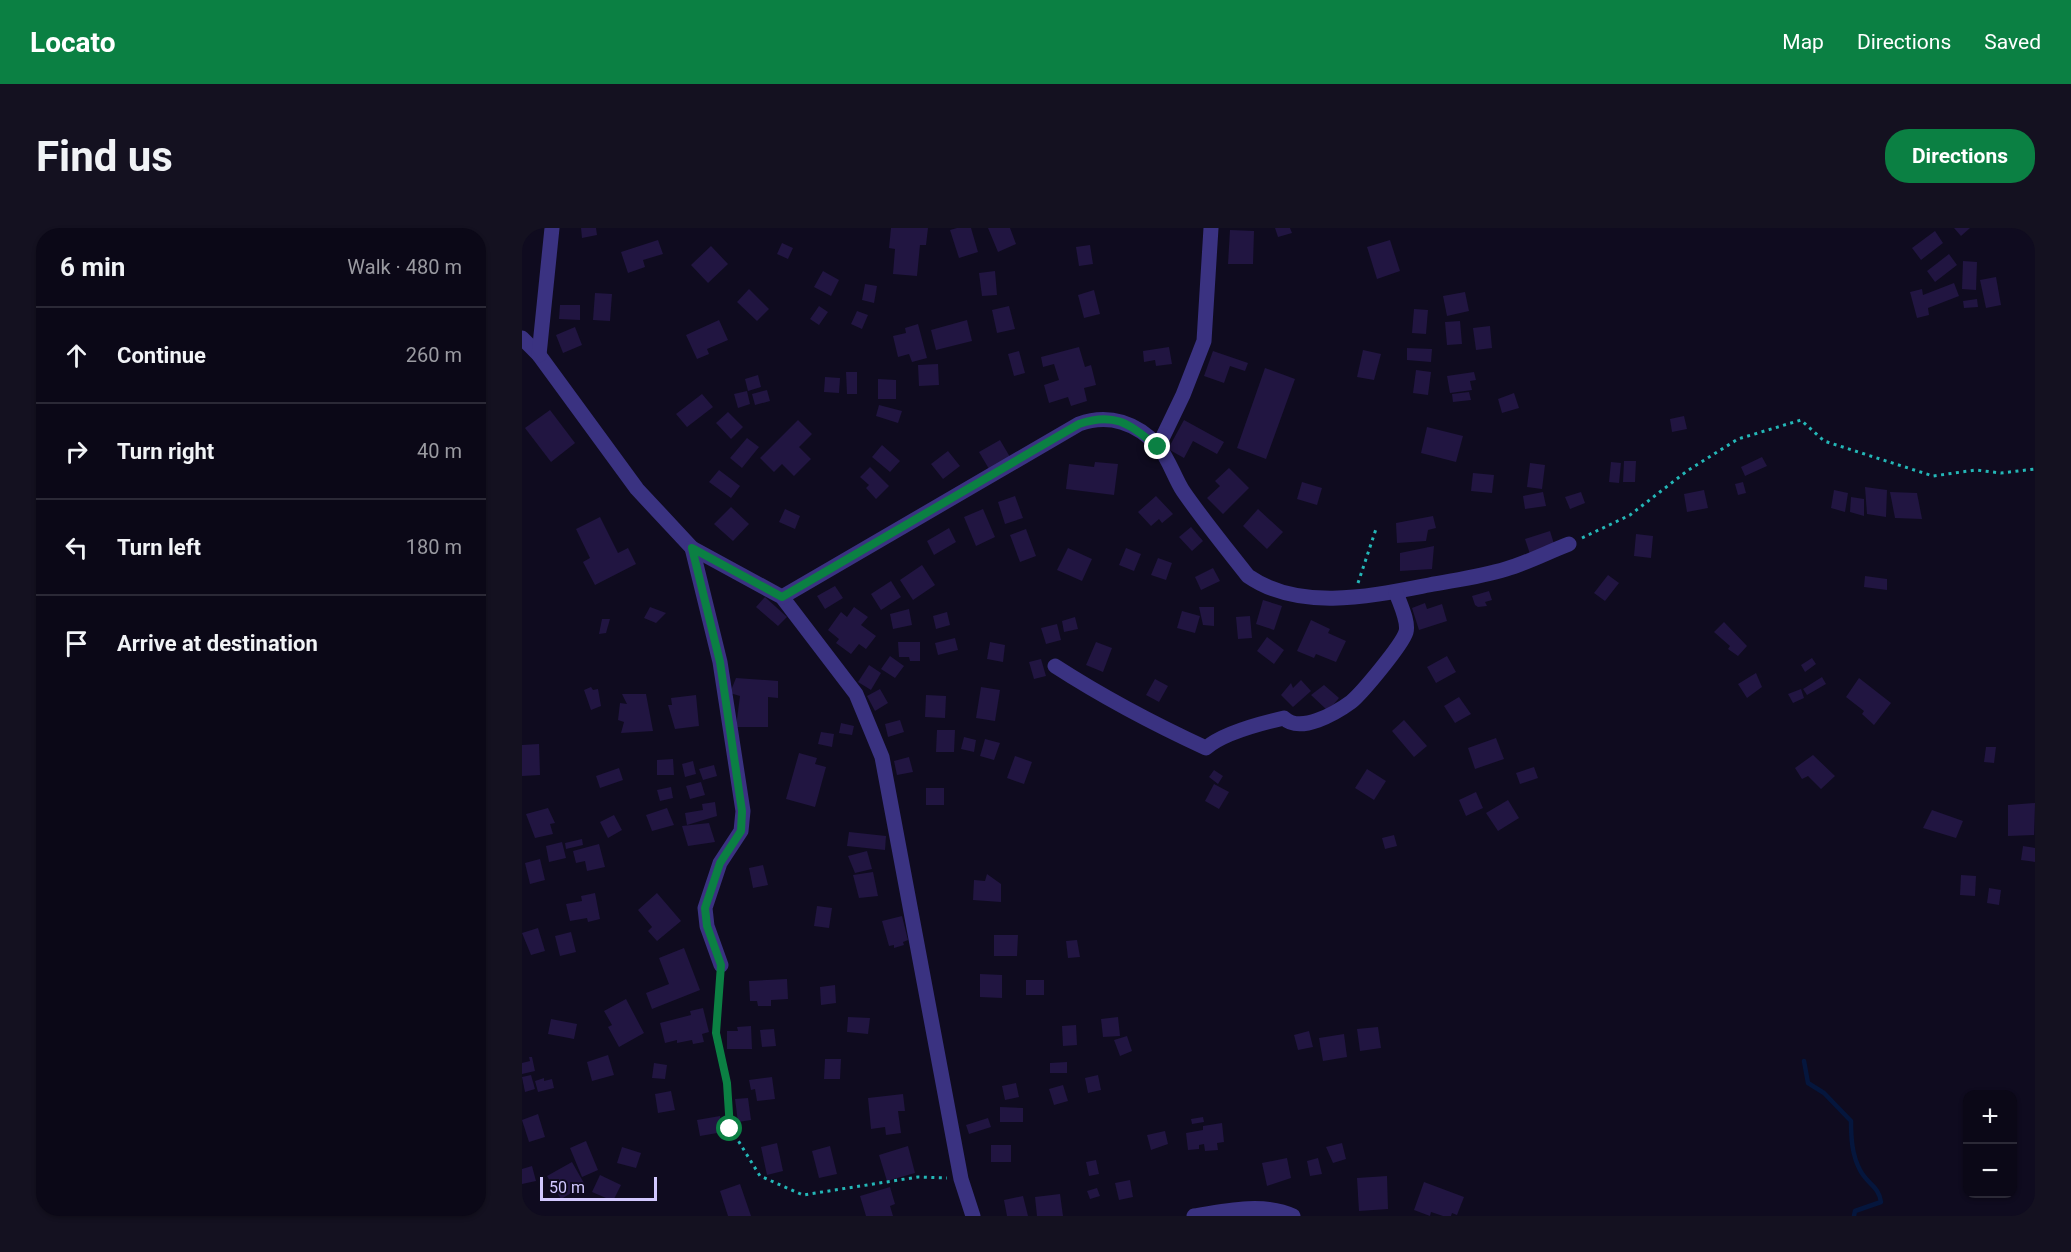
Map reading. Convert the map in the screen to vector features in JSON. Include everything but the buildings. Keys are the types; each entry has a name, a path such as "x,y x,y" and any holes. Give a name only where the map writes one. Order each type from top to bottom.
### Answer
{"street":[{"path":"539,356 552,228"},
{"path":"1158,447 1183,396 1204,341 1211,228"},
{"path":"522,338 539,356 637,489 692,548 782,597 856,694 882,757 960,1179 973,1216"},
{"path":"782,597 1079,424 1093,419 1115,419 1127,423 1158,447 1182,489 1248,576 1261,585 1279,591 1313,597 1354,596 1396,591 1508,569 1569,544"},
{"path":"692,548 720,662 742,811 741,831 720,863 705,908 707,926 721,965"},
{"path":"1055,666 1132,712 1206,748 1216,740 1270,721 1284,718 1290,724 1301,725 1352,701 1401,644 1407,630 1396,591"},
{"path":"1194,1216 1263,1209 1283,1211 1293,1216"}],"path":[{"path":"1569,544 1630,515 1687,471 1738,439 1801,420 1824,441 1933,476 1976,470 2001,473 2035,469"},
{"path":"1354,596 1377,526"},
{"path":"721,965 716,1033 727,1083 730,1129 760,1176 803,1195 918,1177 960,1179"}],"waterway":[{"path":"1804,1061 1808,1083 1824,1093 1851,1121 1852,1146 1857,1164 1880,1197 1881,1202 1855,1211 1854,1216"}],"route":[{"path":"730,1129 727,1083 716,1033 721,965 707,926 705,908 720,863 736,842 741,831 742,811 733,732 720,662 692,548 782,597 1079,424 1093,419 1115,419 1127,423 1158,447"}]}
